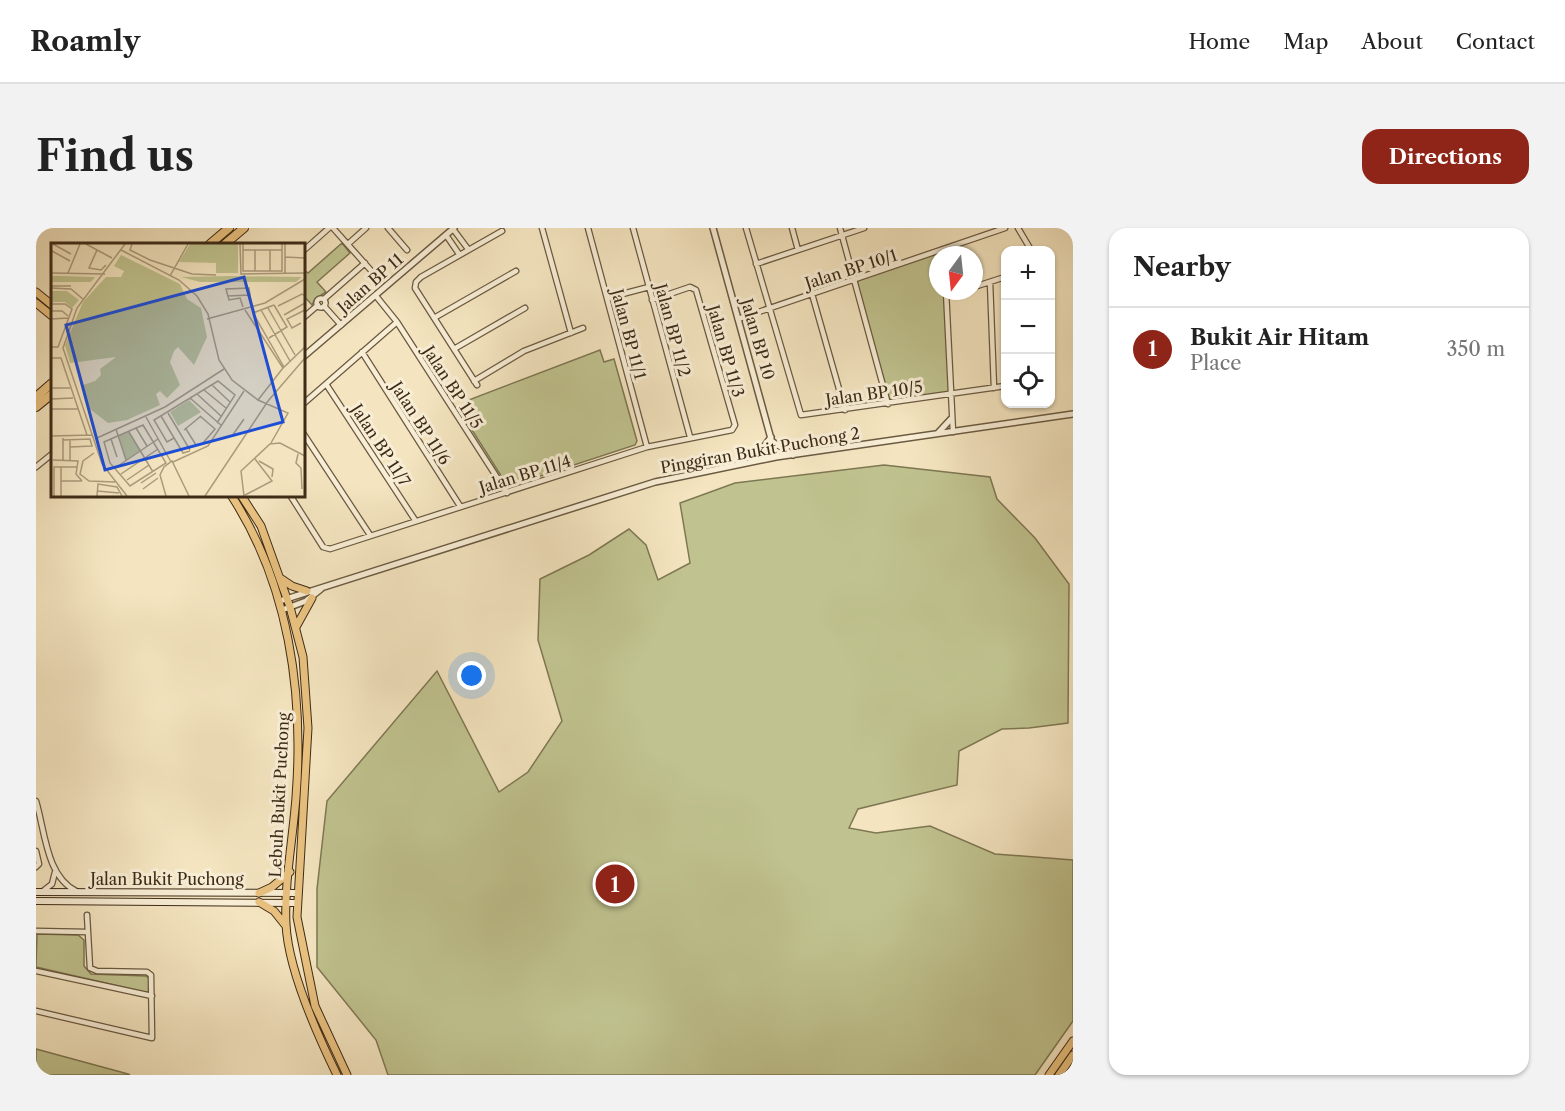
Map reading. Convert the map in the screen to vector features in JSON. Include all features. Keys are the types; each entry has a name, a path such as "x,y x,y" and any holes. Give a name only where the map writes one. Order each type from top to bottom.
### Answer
{"highway":[{"path":"211,243 229,228"},
{"path":"226,243 244,228"},
{"path":"36,397 51,385"},
{"path":"36,407 51,395"}],"main road":[{"path":"36,292 51,304"},
{"path":"36,303 51,315"},
{"name":"Lebuh Bukit Puchong","path":"232,496 252,529 296,627 303,657 308,728 297,903"},
{"name":"Lebuh Bukit Puchong","path":"242,496 261,526 280,578 283,601"},
{"path":"280,578 310,595 296,627"},
{"name":"Lebuh Bukit Puchong","path":"286,609 299,730 287,903"},
{"path":"259,893 272,887 290,872"},
{"name":"Jalan Bukit Puchong","path":"38,892 298,893"},
{"path":"159,892 159,902"},
{"name":"Jalan Bukit Puchong","path":"36,901 297,903"},
{"path":"259,902 274,911 286,926"},
{"path":"287,903 286,926 311,1007 337,1075"},
{"path":"297,903 299,935 311,1007 347,1075"},
{"path":"1049,1075 1073,1041"},
{"path":"1059,1075 1073,1055"}],"street":[{"path":"304,250 331,228 376,276"},
{"path":"348,244 366,228"},
{"path":"388,228 407,250"},
{"path":"453,228 468,249"},
{"name":"Jalan BP 11","path":"304,356 453,228"},
{"path":"542,228 571,333"},
{"name":"Jalan BP 11/1","path":"588,228 647,447"},
{"name":"Jalan BP 11/2","path":"633,228 690,437"},
{"name":"Jalan BP 10","path":"713,228 776,457"},
{"path":"746,228 768,309"},
{"path":"792,228 798,250"},
{"path":"840,228 888,404"},
{"path":"756,264 864,228"},
{"name":"Jalan BP 10/1","path":"961,246 1005,228"},
{"path":"1018,228 1028,246"},
{"path":"502,231 421,277 414,288 476,383 524,351 584,328"},
{"path":"446,235 459,254"},
{"name":"Jalan BP 10/1","path":"738,320 854,280 929,258"},
{"path":"304,317 318,305 319,299 324,299 365,263"},
{"path":"434,318 516,271"},
{"path":"983,284 1001,278"},
{"path":"990,282 994,388"},
{"path":"607,298 649,287"},
{"name":"Jalan BP 11/3","path":"652,300 690,287 696,290 734,428"},
{"path":"812,294 845,410"},
{"name":"Jalan BP 11/5","path":"376,296 397,322 507,493"},
{"path":"324,299 324,306"},
{"path":"946,300 953,432"},
{"path":"318,305 324,306 341,326"},
{"path":"454,349 525,308"},
{"name":"Jalan BP 10/5","path":"768,309 801,416 1001,387"},
{"path":"304,403 397,322"},
{"name":"Jalan BP 11/6","path":"362,352 460,506"},
{"name":"Jalan BP 11/7","path":"326,384 416,520"},
{"name":"Pinggiran Bukit Puchong 2","path":"286,609 323,588 655,482 776,457 1073,414"},
{"path":"937,434 951,419"},
{"name":"Jalan BP 11/4","path":"291,496 326,549 647,447 734,428"},
{"path":"304,435 370,535"},
{"path":"753,462 772,439 793,455"},
{"path":"36,467 51,455"},
{"name":"Pinggiran Bukit Puchong 2","path":"283,601 310,595"},
{"path":"36,801 55,872 67,886 79,892"},
{"path":"36,851 37,866"},
{"path":"38,892 52,884 55,872"},
{"path":"36,1011 150,1038 153,1035 152,978 147,972 97,971 90,968 87,915"},
{"path":"36,931 87,932"},
{"path":"36,971 152,996"}],"green space":[{"path":"342,243 350,253 317,282 326,292 315,299 312,305 304,296 304,270 308,273"},
{"path":"929,255 929,300 946,300 951,395 888,404 854,280"},
{"path":"600,350 604,362 614,359 637,441 635,445 513,485 505,482 465,419 474,413 466,401"},
{"path":"884,465 990,477 997,499 1035,538 1069,584 1068,723 1002,729 959,751 957,785 858,809 849,828 876,833 930,826 995,854 1073,860 1073,1021 1035,1075 388,1075 376,1040 317,967 317,889 327,801 437,671 499,792 528,772 562,721 538,640 540,579 589,555 629,529 646,545 658,580 690,563 680,503 735,483"},
{"path":"37,934 78,935 84,940 84,966 91,974 146,976 150,979 149,993 36,967"},
{"path":"36,1049 128,1074 130,1075 36,1075"}],"place":[{"name":"Bukit Air Hitam","path":"615,884"}]}
